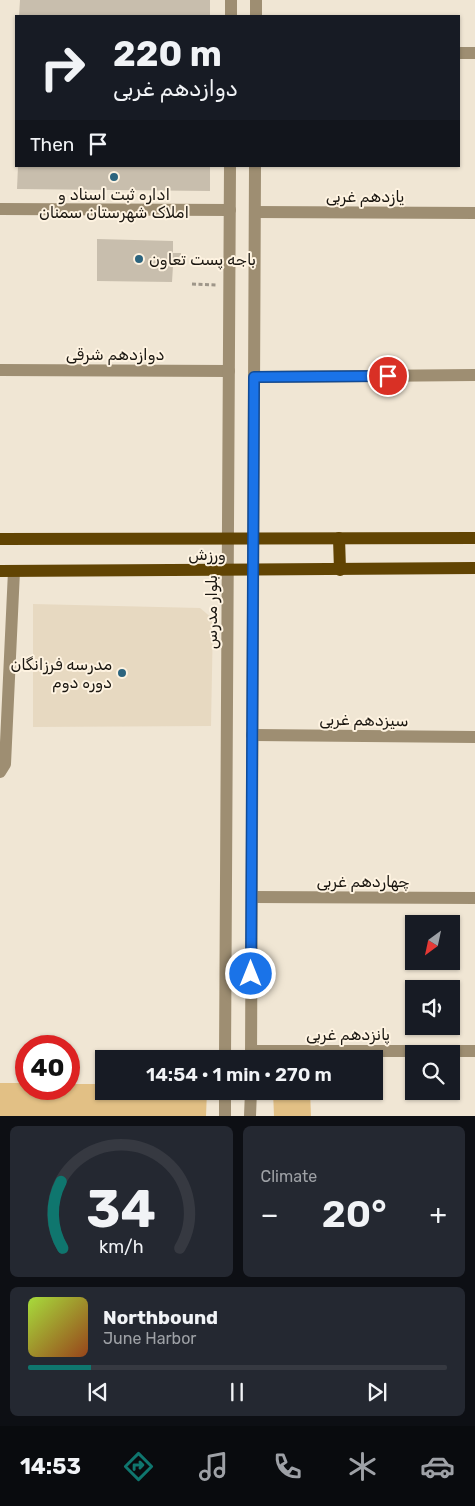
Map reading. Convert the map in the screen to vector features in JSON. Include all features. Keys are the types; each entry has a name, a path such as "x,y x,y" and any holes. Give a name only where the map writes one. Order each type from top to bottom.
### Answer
{"main road":[{"path":"339,538 340,570"},
{"name":"ورزش","path":"0,539 475,538"},
{"name":"ورزش","path":"0,571 475,568"}],"street":[{"path":"231,0 231,15"},
{"path":"256,0 256,15"},
{"path":"460,53 475,53"},
{"name":"بلوار مدرس","path":"225,1050 230,167"},
{"path":"251,1050 255,167"},
{"path":"0,209 230,210"},
{"name":"یازدهم غربی","path":"255,212 475,213"},
{"name":"دوازدهم شرقی","path":"0,370 229,371"},
{"path":"254,377 475,375"},
{"path":"0,772 5,764 14,571"},
{"name":"سیزدهم غربی","path":"252,735 475,737"},
{"name":"چهاردهم غربی","path":"252,897 475,898"},
{"name":"پانزدهم غربی","path":"383,1053 475,1051"},
{"path":"225,1100 225,1116"},
{"path":"250,1116 251,1100"}],"path":[{"path":"192,284 229,285"}],"shaded area":[{"name":"مدرسه فرزانگان دوره دوم","path":"33,604 200,608 213,619 211,726 33,727"},
{"path":"0,1083 15,1083 15,1100 80,1100 80,1084 95,1084 95,1100 207,1100 206,1116 0,1116"},
{"path":"273,1100 310,1100 311,1116 274,1116"}],"building":[{"path":"20,0 210,0 210,15 19,15"},
{"name":"اداره ثبت اسناد و املاک شهرستان سمنان","path":"18,167 210,167 210,191 17,189"},
{"name":"باجه پست تعاون","path":"97,239 173,241 173,253 181,253 181,266 173,266 172,282 97,281"}],"place":[{"name":"اداره ثبت اسناد و املاک شهرستان سمنان","path":"114,177"},
{"name":"باجه پست تعاون","path":"139,259"},
{"name":"مدرسه فرزانگان دوره دوم","path":"122,673"}],"route":[{"path":"251,974 254,377 388,376"}]}
